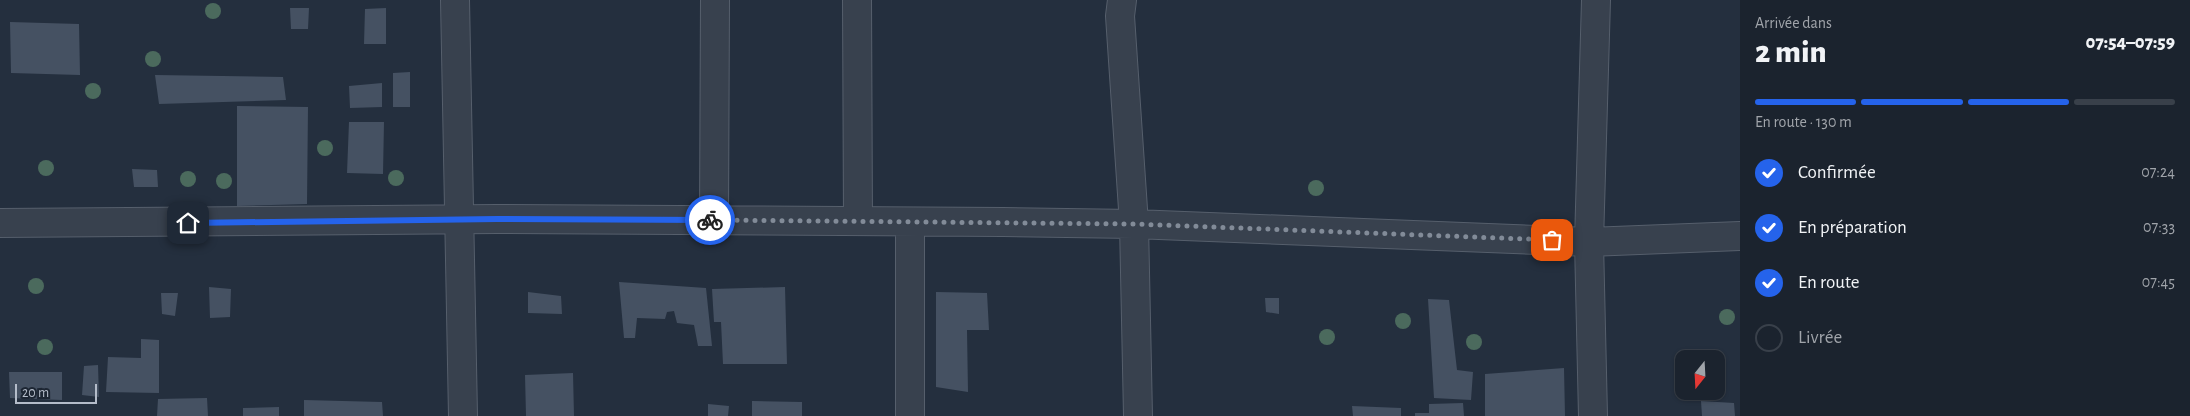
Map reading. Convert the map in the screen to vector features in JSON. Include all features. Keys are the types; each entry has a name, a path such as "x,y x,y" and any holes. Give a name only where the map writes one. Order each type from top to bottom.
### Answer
{"street":[{"path":"455,0 463,416"},
{"path":"714,220 715,0"},
{"path":"857,0 858,221"},
{"path":"1122,0 1120,16 1134,224 1138,416"},
{"path":"1593,416 1589,242 1596,0"},
{"path":"0,223 459,220 858,221 1134,224 1589,242 1740,236"},
{"path":"910,222 910,416"}],"building":[{"path":"290,8 309,8 308,29 291,29"},
{"path":"386,8 386,44 364,44 365,9"},
{"path":"10,22 79,24 80,75 11,73"},
{"path":"410,72 410,107 393,107 393,73"},
{"path":"155,75 283,77 286,100 159,104"},
{"path":"382,83 382,107 350,108 349,86"},
{"path":"237,106 308,107 307,204 237,206"},
{"path":"349,122 384,122 383,174 347,173"},
{"path":"132,169 157,170 158,187 134,187"},
{"path":"619,282 706,288 712,346 698,346 694,325 677,323 674,311 667,312 665,319 637,318 635,338 624,338"},
{"path":"209,287 231,289 230,317 210,318"},
{"path":"785,287 787,364 723,364 721,322 714,322 712,289"},
{"path":"528,292 561,296 562,314 528,313"},
{"path":"936,292 987,293 989,330 967,330 968,392 936,387"},
{"path":"161,293 178,293 175,316 162,314"},
{"path":"1265,298 1279,298 1279,314 1266,312"},
{"path":"1428,299 1449,300 1457,370 1473,372 1471,400 1434,398"},
{"path":"141,339 159,340 159,393 106,392 108,357 141,358"},
{"path":"98,365 99,397 82,395 84,366"},
{"path":"1564,368 1565,416 1485,416 1485,374"},
{"path":"9,372 62,372 62,400 10,398"},
{"path":"573,373 574,416 526,416 525,375"},
{"path":"207,398 208,416 157,416 158,399"},
{"path":"304,400 382,402 383,416 304,416"},
{"path":"752,401 802,402 802,416 752,416"},
{"path":"1701,401 1734,403 1735,416 1702,416"},
{"path":"1463,403 1464,416 1415,416 1415,413 1429,413 1429,404"},
{"path":"708,404 729,406 728,416 708,416"},
{"path":"1352,406 1401,408 1401,416 1353,416"},
{"path":"279,407 279,416 243,416 243,408"}],"way so far":[{"path":"710,220 1134,224 1552,240"}],"route":[{"path":"188,223 497,219 710,220"}]}
